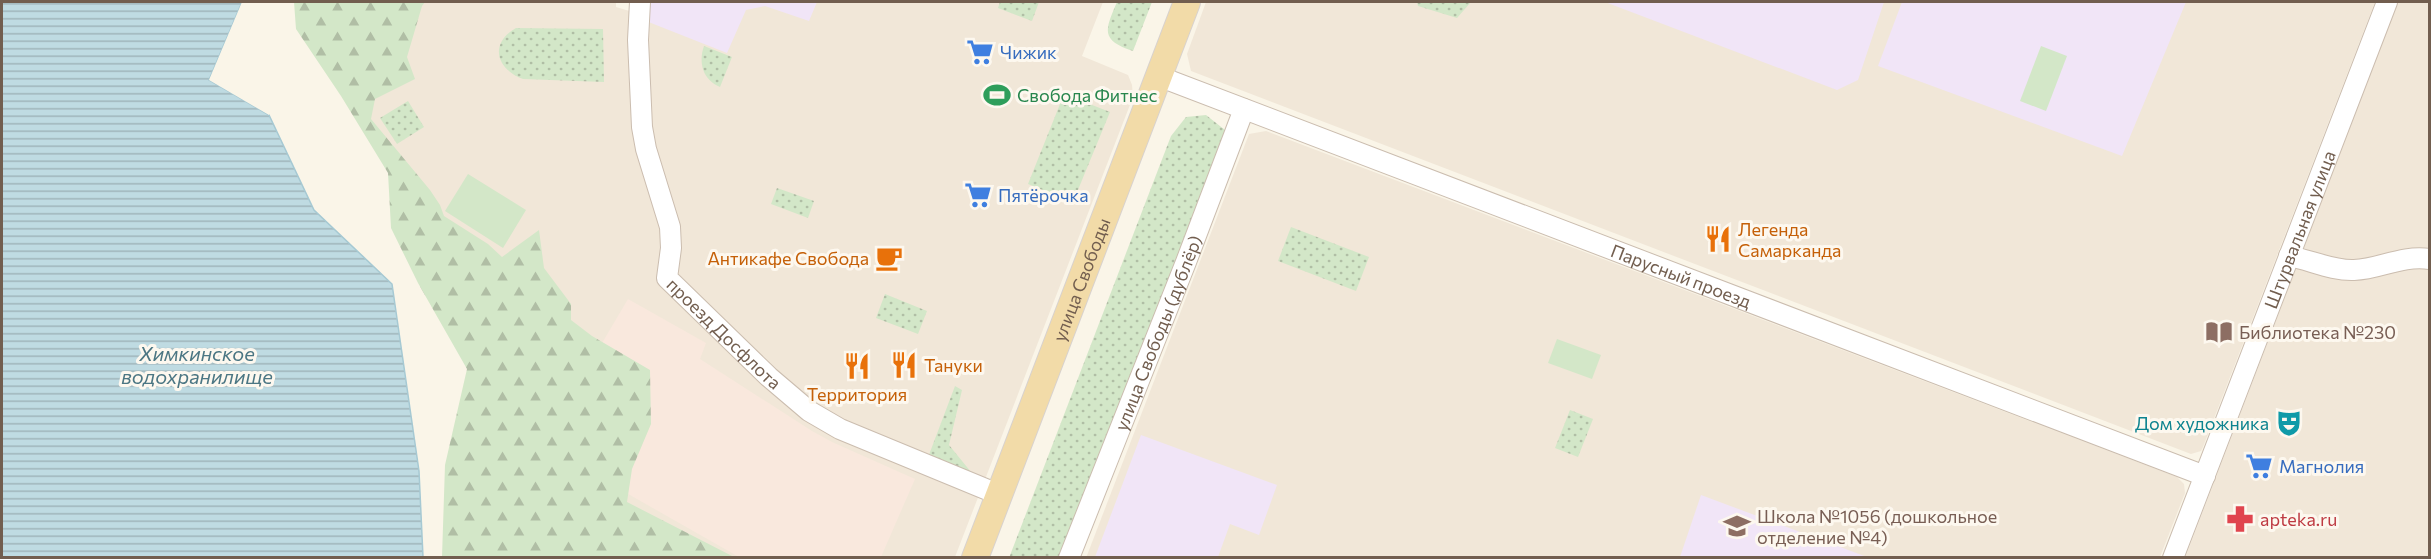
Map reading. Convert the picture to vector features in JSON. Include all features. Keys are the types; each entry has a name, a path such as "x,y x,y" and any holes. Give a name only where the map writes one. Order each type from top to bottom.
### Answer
{"main road":[{"name":"улица Свободы","path":"975,558 1187,2"}],"street":[{"name":"проезд Досфлота","path":"640,2 638,40 642,127 646,149 670,227 671,248 667,278 769,377 809,411 840,429 1000,495"},
{"name":"Штурвальная улица","path":"2173,558 2387,2"},
{"name":"Парусный проезд","path":"1158,76 2205,476"},
{"name":"улица Свободы (дублёр)","path":"1069,558 1244,109"},
{"path":"2289,256 2343,270 2356,270 2406,258 2430,259"}],"shaded area":[{"path":"353,2 616,2 616,7 643,15 646,2 1103,2 1082,56 1128,75 1133,97 955,557 708,557 616,506 477,273 372,135"},
{"path":"651,2 817,2 809,21 765,6 746,10 727,53 646,21"},
{"path":"1206,2 2375,2 2203,447 2201,451 2191,454 1191,71 1187,54"},
{"path":"1605,2 1884,2 1858,80 1837,90"},
{"path":"1902,2 2186,2 2122,156 1878,66"},
{"path":"2398,2 2429,2 2429,557 2185,558"},
{"path":"1266,131 2177,477 2184,484 2185,493 2160,557 1086,558 1249,134"},
{"path":"628,299 706,343 700,359 812,431 915,479 881,557 739,557 542,445"},
{"path":"1141,435 1277,485 1259,535 1230,524 1218,557 1095,557"},
{"name":"Школа №1056 (дошкольное отделение №4)","path":"1701,495 1867,557 1680,557"}],"green space":[{"path":"294,2 425,2 407,57 415,79 375,99 371,119 430,190 444,216 488,244 502,257 539,230 544,268 571,304 571,320 592,336 650,370 651,424 632,469 627,502 734,557 442,557 445,465 467,369 418,283 391,228 388,173 341,96 296,29"},
{"path":"1000,2 1039,2 1032,21 998,8"},
{"path":"1117,2 1152,2 1133,51 1115,43 1108,33"},
{"path":"1417,2 1471,2 1457,18 1418,6"},
{"path":"516,28 603,29 604,82 523,79 514,75 502,62 499,48 507,34"},
{"path":"704,46 732,57 720,87 709,80 703,70"},
{"path":"2041,46 2067,56 2046,111 2020,101"},
{"path":"1064,94 1110,112 1073,202 1028,184"},
{"path":"408,101 424,127 397,144 380,118"},
{"path":"1206,115 1225,130 1224,136 1061,557 1009,558 1171,136 1186,117"},
{"path":"468,174 526,210 503,248 445,211"},
{"path":"777,188 814,201 808,218 771,204"},
{"path":"1291,227 1369,257 1356,291 1278,261"},
{"path":"885,294 927,311 918,334 876,318"},
{"path":"1557,339 1601,355 1592,379 1548,363"},
{"path":"955,386 962,390 949,445 971,472 970,475 927,460"},
{"path":"1570,410 1593,419 1578,457 1555,448"}],"water":[{"name":"Химкинское водохранилище","path":"2,2 242,2 209,80 269,115 314,210 392,284 419,471 423,557 2,557"}],"pier":[{"path":"242,2 244,2 213,79 270,112 269,115 209,80"}],"place":[{"name":"Чижик","path":"980,52"},
{"name":"Свобода Фитнес","path":"997,95"},
{"name":"Пятёрочка","path":"978,195"},
{"name":"Легенда Самарканда","path":"1718,239"},
{"name":"Антикафе Свобода","path":"889,258"},
{"name":"Библиотека №230","path":"2219,332"},
{"name":"Тануки","path":"904,365"},
{"name":"Территория","path":"857,366"},
{"name":"Дом художника","path":"2289,423"},
{"name":"Магнолия","path":"2259,466"},
{"name":"apteka.ru","path":"2240,519"},
{"name":"Школа №1056 (дошкольное отделение №4)","path":"1737,526"}]}
